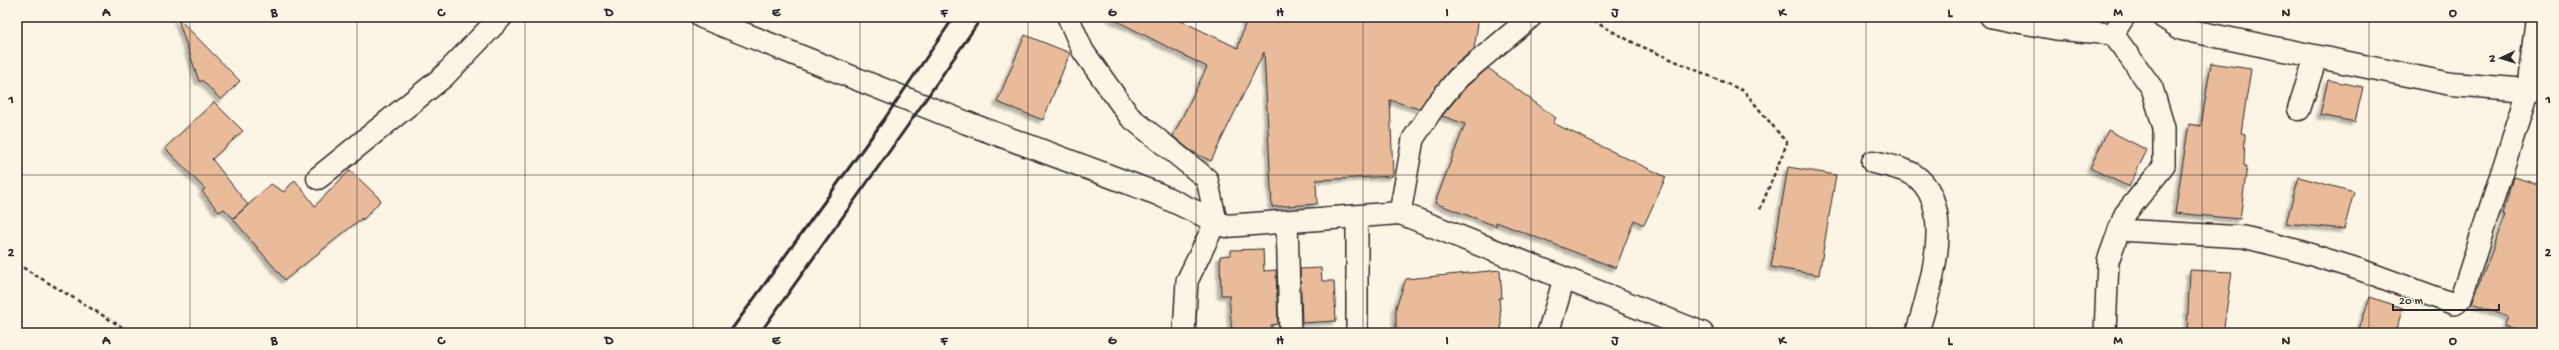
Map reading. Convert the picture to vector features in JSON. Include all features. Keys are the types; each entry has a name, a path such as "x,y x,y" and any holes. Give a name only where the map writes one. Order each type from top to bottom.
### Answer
{"street":[{"path":"318,178 443,77 501,17"},
{"path":"702,17 966,123 1158,194 1226,226 1400,213 1702,333"},
{"path":"2163,17 2182,29 2451,84 2535,91 2537,17"},
{"path":"2299,109 2316,57"},
{"path":"1874,162 1913,174 1926,186 1936,207 1937,228 1934,274 1917,333"}],"lane":[{"path":"1068,17 1083,51 1130,117 1207,179 1216,221 1187,281 1184,333"},
{"path":"1400,213 1413,139 1417,132 1458,78 1531,17"},
{"path":"1991,17 2056,29 2118,25 2152,88 2164,128 2164,166 2125,214 2108,261 2105,333"},
{"path":"2119,230 2244,237 2299,251 2361,270 2454,304 2461,298 2535,91"},
{"path":"1357,217 1357,333"},
{"path":"1287,222 1290,333"},
{"path":"1548,333 1564,279"}],"path":[{"path":"1573,17 1591,20 1636,44 1744,91 1787,142 1759,212"},
{"path":"17,264 132,333"}],"building":[{"path":"177,17 240,81 221,100 203,81 199,81"},
{"path":"1109,17 1173,17 1238,48 1247,17 1479,17 1474,49 1449,70 1419,109 1390,100 1393,176 1316,180 1317,204 1272,207 1264,52 1211,161 1191,151 1173,136 1207,67"},
{"path":"1025,35 1070,53 1043,120 997,102"},
{"path":"2211,63 2251,69 2241,133 2245,134 2244,166 2247,166 2240,219 2175,213 2189,124 2201,126"},
{"path":"1488,68 1556,118 1553,123 1666,177 1644,225 1634,220 1616,268 1496,222 1496,226 1435,203 1465,124 1442,116 1467,86"},
{"path":"2328,80 2363,87 2355,122 2320,115"},
{"path":"214,102 243,131 212,159 248,205 233,218 224,209 219,212 202,191 205,189 165,148"},
{"path":"2108,130 2147,150 2129,187 2090,168"},
{"path":"1788,167 1836,175 1819,275 1771,267"},
{"path":"350,170 381,200 363,220 362,218 285,280 233,219 271,184 284,192 295,180 315,206"},
{"path":"2299,177 2354,192 2344,229 2286,223"},
{"path":"2513,177 2542,185 2542,333 2523,333 2504,326 2508,317 2472,303 2506,215 2503,214"},
{"path":"1263,249 1264,271 1276,270 1278,324 1271,325 1272,333 1232,333 1229,295 1221,295 1220,256 1231,255 1231,250"},
{"path":"1321,268 1322,281 1334,281 1336,321 1302,323 1300,269"},
{"path":"1500,270 1502,298 1499,298 1502,333 1396,333 1396,307 1406,279"},
{"path":"2190,270 2232,272 2223,333 2187,333"},
{"path":"2370,297 2403,308 2395,333 2358,333"}],"railway":[{"path":"729,333 883,121 954,17"},
{"path":"760,333 906,128 982,17"}]}
